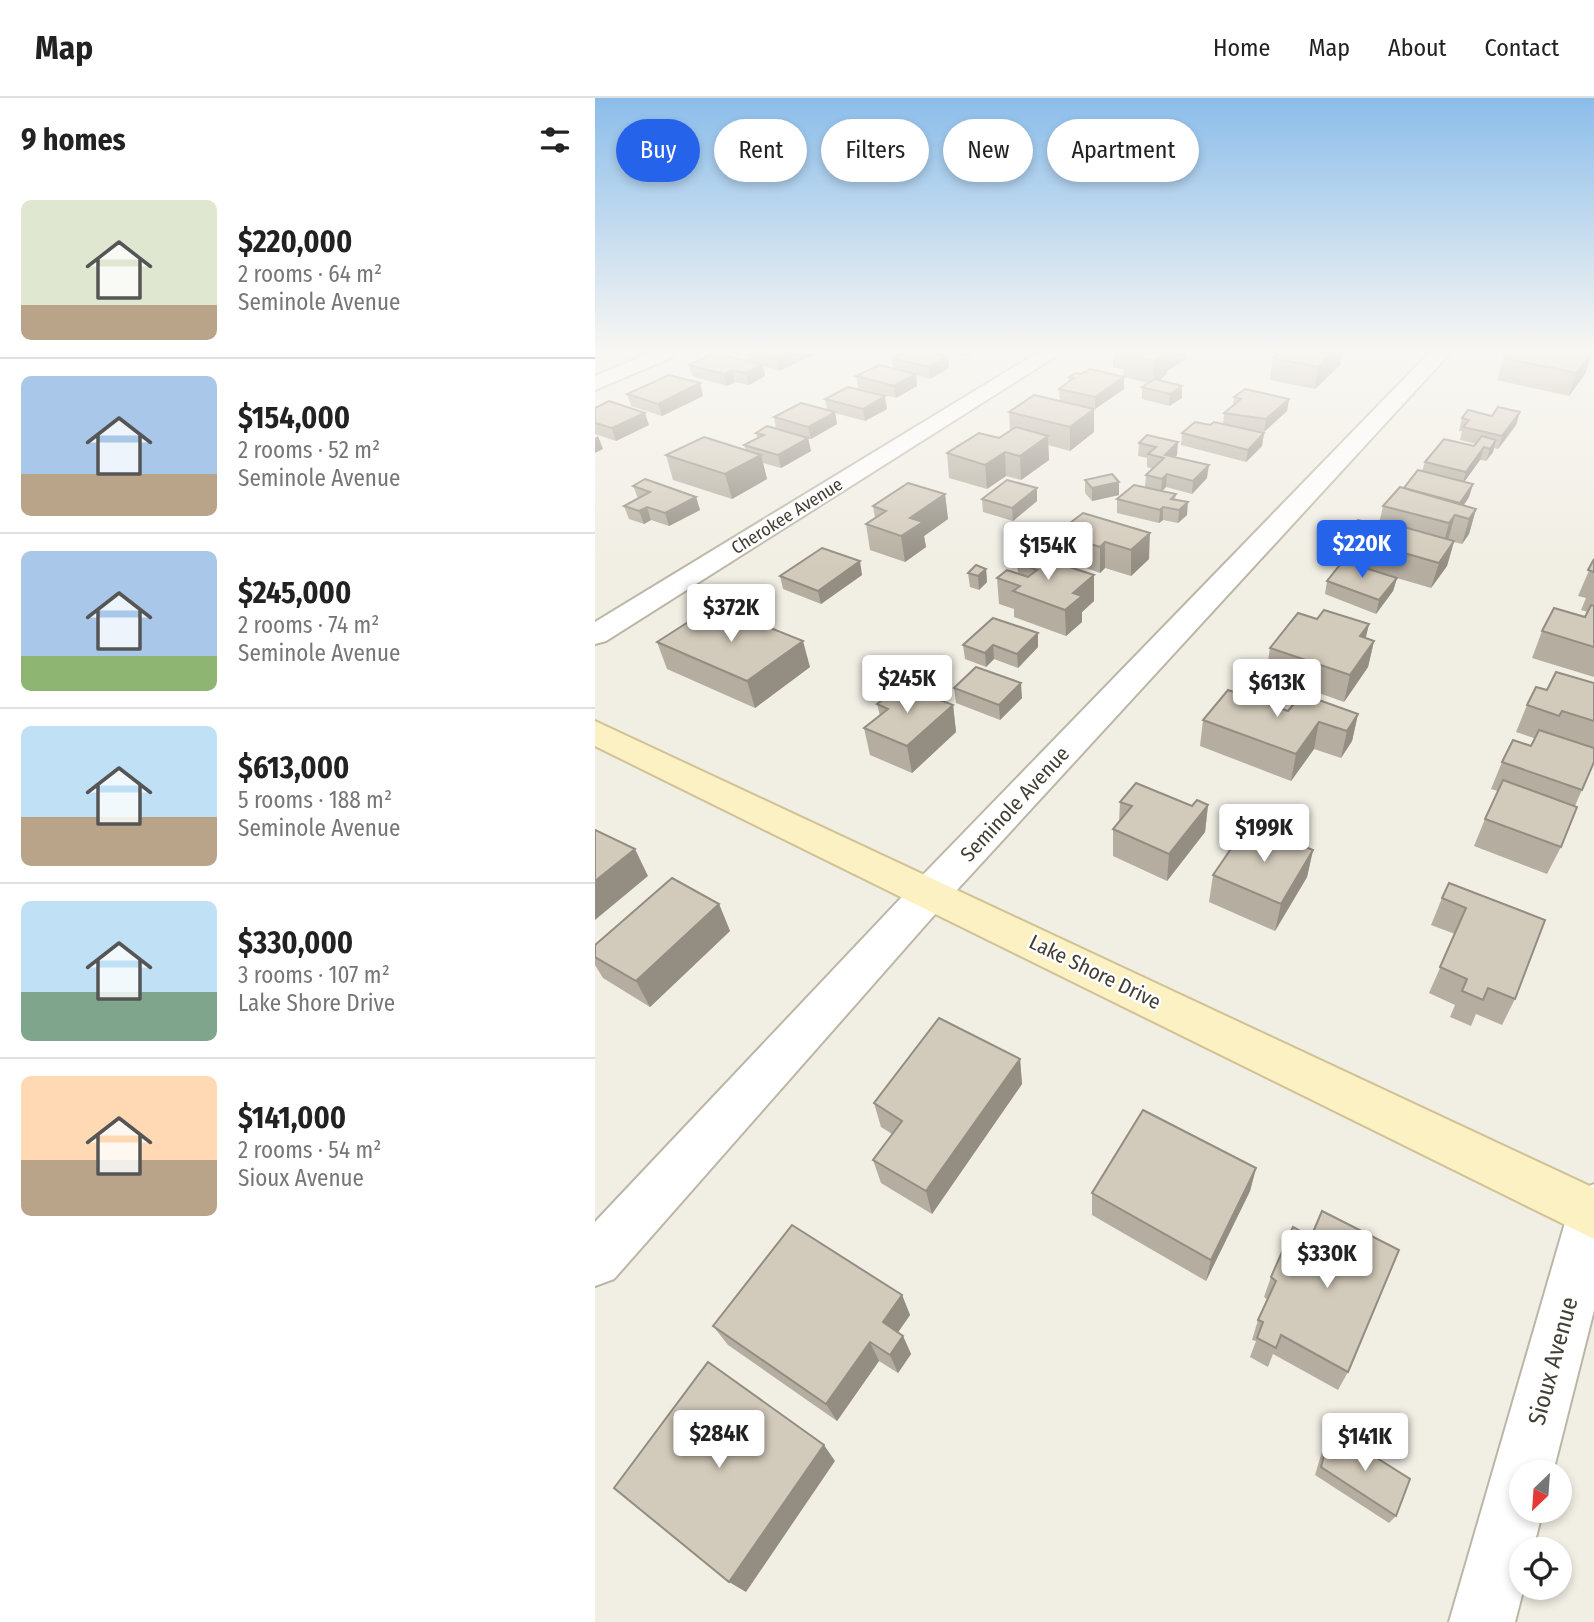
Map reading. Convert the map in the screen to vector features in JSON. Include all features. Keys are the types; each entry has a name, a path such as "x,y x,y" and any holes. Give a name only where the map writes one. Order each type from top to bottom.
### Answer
{"street":[{"name":"Cherokee Avenue","path":"595,635 935,424"},
{"name":"Seminole Avenue","path":"595,1260 930,893 1372,424"},
{"name":"Lake Shore Drive","path":"595,732 1594,1212"},
{"name":"Sioux Avenue","path":"1526,1460 1594,1212"},
{"path":"1482,1622 1509,1523"}],"building":[{"path":"599,424 621,424 612,428"},
{"path":"1192,424 1224,424 1264,433 1248,450 1182,433"},
{"path":"1465,424 1511,424 1502,436 1463,427"},
{"path":"767,426 808,438 778,455 744,445 764,435 756,433"},
{"path":"1016,427 1048,436 1020,456 1005,452 985,465 947,453 979,433 999,438"},
{"path":"1147,435 1178,442 1165,455 1209,465 1193,481 1167,474 1162,479 1146,475 1164,458 1148,454 1156,447 1139,443"},
{"path":"1482,436 1496,440 1490,449 1484,447 1466,472 1425,462 1444,439 1474,446"},
{"path":"704,437 761,455 725,474 666,455"},
{"path":"1418,470 1473,484 1460,503 1404,488"},
{"path":"1112,474 1119,482 1092,488 1085,480"},
{"path":"645,479 696,497 665,513 647,507 639,511 624,506 650,492 633,486"},
{"path":"1007,480 1037,488 1012,508 982,499"},
{"path":"908,483 945,494 910,518 923,522 901,536 866,524 886,511 873,506"},
{"path":"1134,485 1176,494 1171,499 1188,502 1179,510 1163,507 1160,510 1117,499"},
{"path":"1400,487 1476,509 1469,519 1455,515 1449,523 1383,506"},
{"path":"1083,513 1150,533 1131,550 1105,542 1100,547 1057,533"},
{"path":"1358,520 1378,526 1382,521 1454,541 1439,563 1345,536"},
{"path":"822,548 860,561 818,591 780,576"},
{"path":"1029,554 1094,575 1073,593 1082,596 1065,610 1013,591 1020,586 997,578 1007,570 1028,577 1037,570 1017,563"},
{"path":"1594,559 1594,572 1588,570"},
{"path":"1343,561 1397,578 1379,600 1327,581"},
{"path":"976,565 986,569 978,576 968,573"},
{"path":"1591,605 1594,606 1594,647 1542,631 1554,608 1585,617"},
{"path":"707,610 739,623 746,618 803,641 747,681 657,642"},
{"path":"1324,610 1369,624 1360,636 1374,641 1350,675 1270,648 1298,613 1317,619"},
{"path":"993,618 1038,633 1017,654 993,645 985,653 963,645"},
{"path":"976,667 1021,683 999,705 954,688"},
{"path":"1556,672 1594,683 1594,721 1562,711 1559,716 1527,705 1536,687 1547,690"},
{"path":"902,685 953,705 907,746 864,728 888,709 877,704"},
{"path":"1228,690 1288,711 1302,694 1358,714 1347,731 1319,722 1296,754 1203,720"},
{"path":"1539,730 1594,748 1594,762 1582,790 1502,762 1513,740 1531,746"},
{"path":"1503,780 1577,807 1561,847 1485,819"},
{"path":"1136,783 1192,806 1197,800 1208,805 1169,854 1113,829 1132,806 1120,802"},
{"path":"1248,824 1313,850 1281,904 1213,875"},
{"path":"595,830 635,849 595,881"},
{"path":"672,878 719,904 636,981 595,957 595,945"},
{"path":"1449,883 1545,920 1515,999 1488,988 1483,1000 1462,991 1467,979 1440,967 1466,908 1442,898"},
{"path":"939,1018 1020,1059 926,1191 873,1160 902,1121 874,1103"},
{"path":"1143,1110 1256,1168 1211,1260 1092,1193"},
{"path":"1322,1211 1399,1250 1348,1372 1281,1335 1276,1348 1257,1338 1263,1322 1258,1320 1276,1281 1271,1277 1293,1227 1311,1237"},
{"path":"792,1225 902,1295 883,1322 903,1336 890,1355 870,1342 826,1404 713,1326"},
{"path":"708,1362 824,1445 729,1582 614,1488"},
{"path":"1331,1429 1410,1479 1396,1516 1321,1467"}]}
